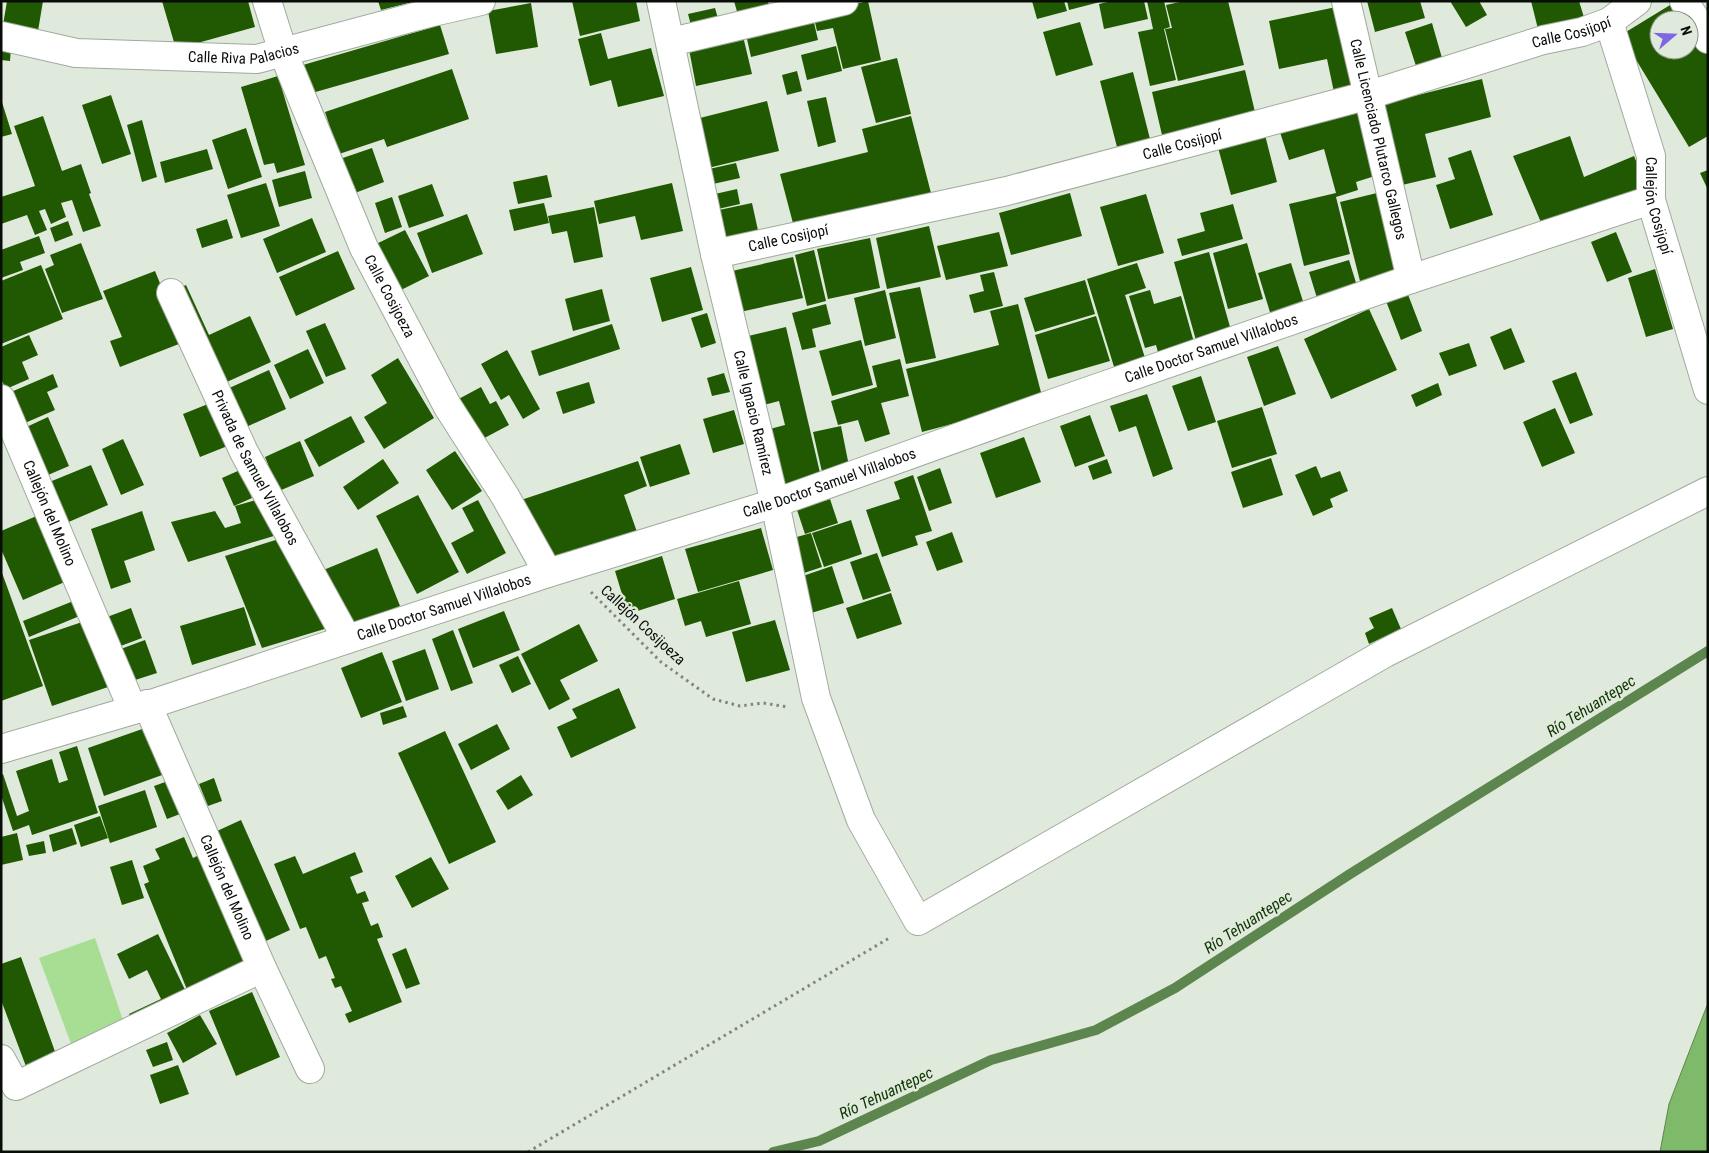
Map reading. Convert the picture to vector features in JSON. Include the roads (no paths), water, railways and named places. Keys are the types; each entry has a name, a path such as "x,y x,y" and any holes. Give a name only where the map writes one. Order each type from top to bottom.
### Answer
{"street":[{"name":"Calle Cosijoeza","path":"268,1 283,52 364,248 448,408 504,496 557,570"},
{"name":"Calle Ignacio Ramírez","path":"661,1 715,254 775,503 816,698 861,820 918,921 1385,653 1708,491"},
{"path":"671,42 844,1"},
{"name":"Calle Licenciado Plutarco Gallegos","path":"1346,1 1411,279"},
{"name":"Calle Cosijopí","path":"715,254 1007,192 1368,95 1542,40 1582,32 1609,22 1637,1"},
{"path":"1684,1 1708,39"},
{"name":"Calle Riva Palacios","path":"1,36 76,53 257,59 473,2"},
{"name":"Callejón Cosijopí","path":"1609,22 1651,156 1651,200 1708,390"},
{"name":"Calle Doctor Samuel Villalobos","path":"1,749 140,707 557,570 775,503 1411,279 1651,200"},
{"name":"Privada de Samuel Villalobos","path":"171,292 244,452 347,639"},
{"name":"Callejón del Molino","path":"1,400 140,707 310,1069"},
{"path":"1,1059 9,1090 262,968"}],"waterway":[{"name":"Río Tehuantepec","path":"773,1152 819,1141 991,1060 1096,1030 1175,988 1350,874 1708,651"}]}
